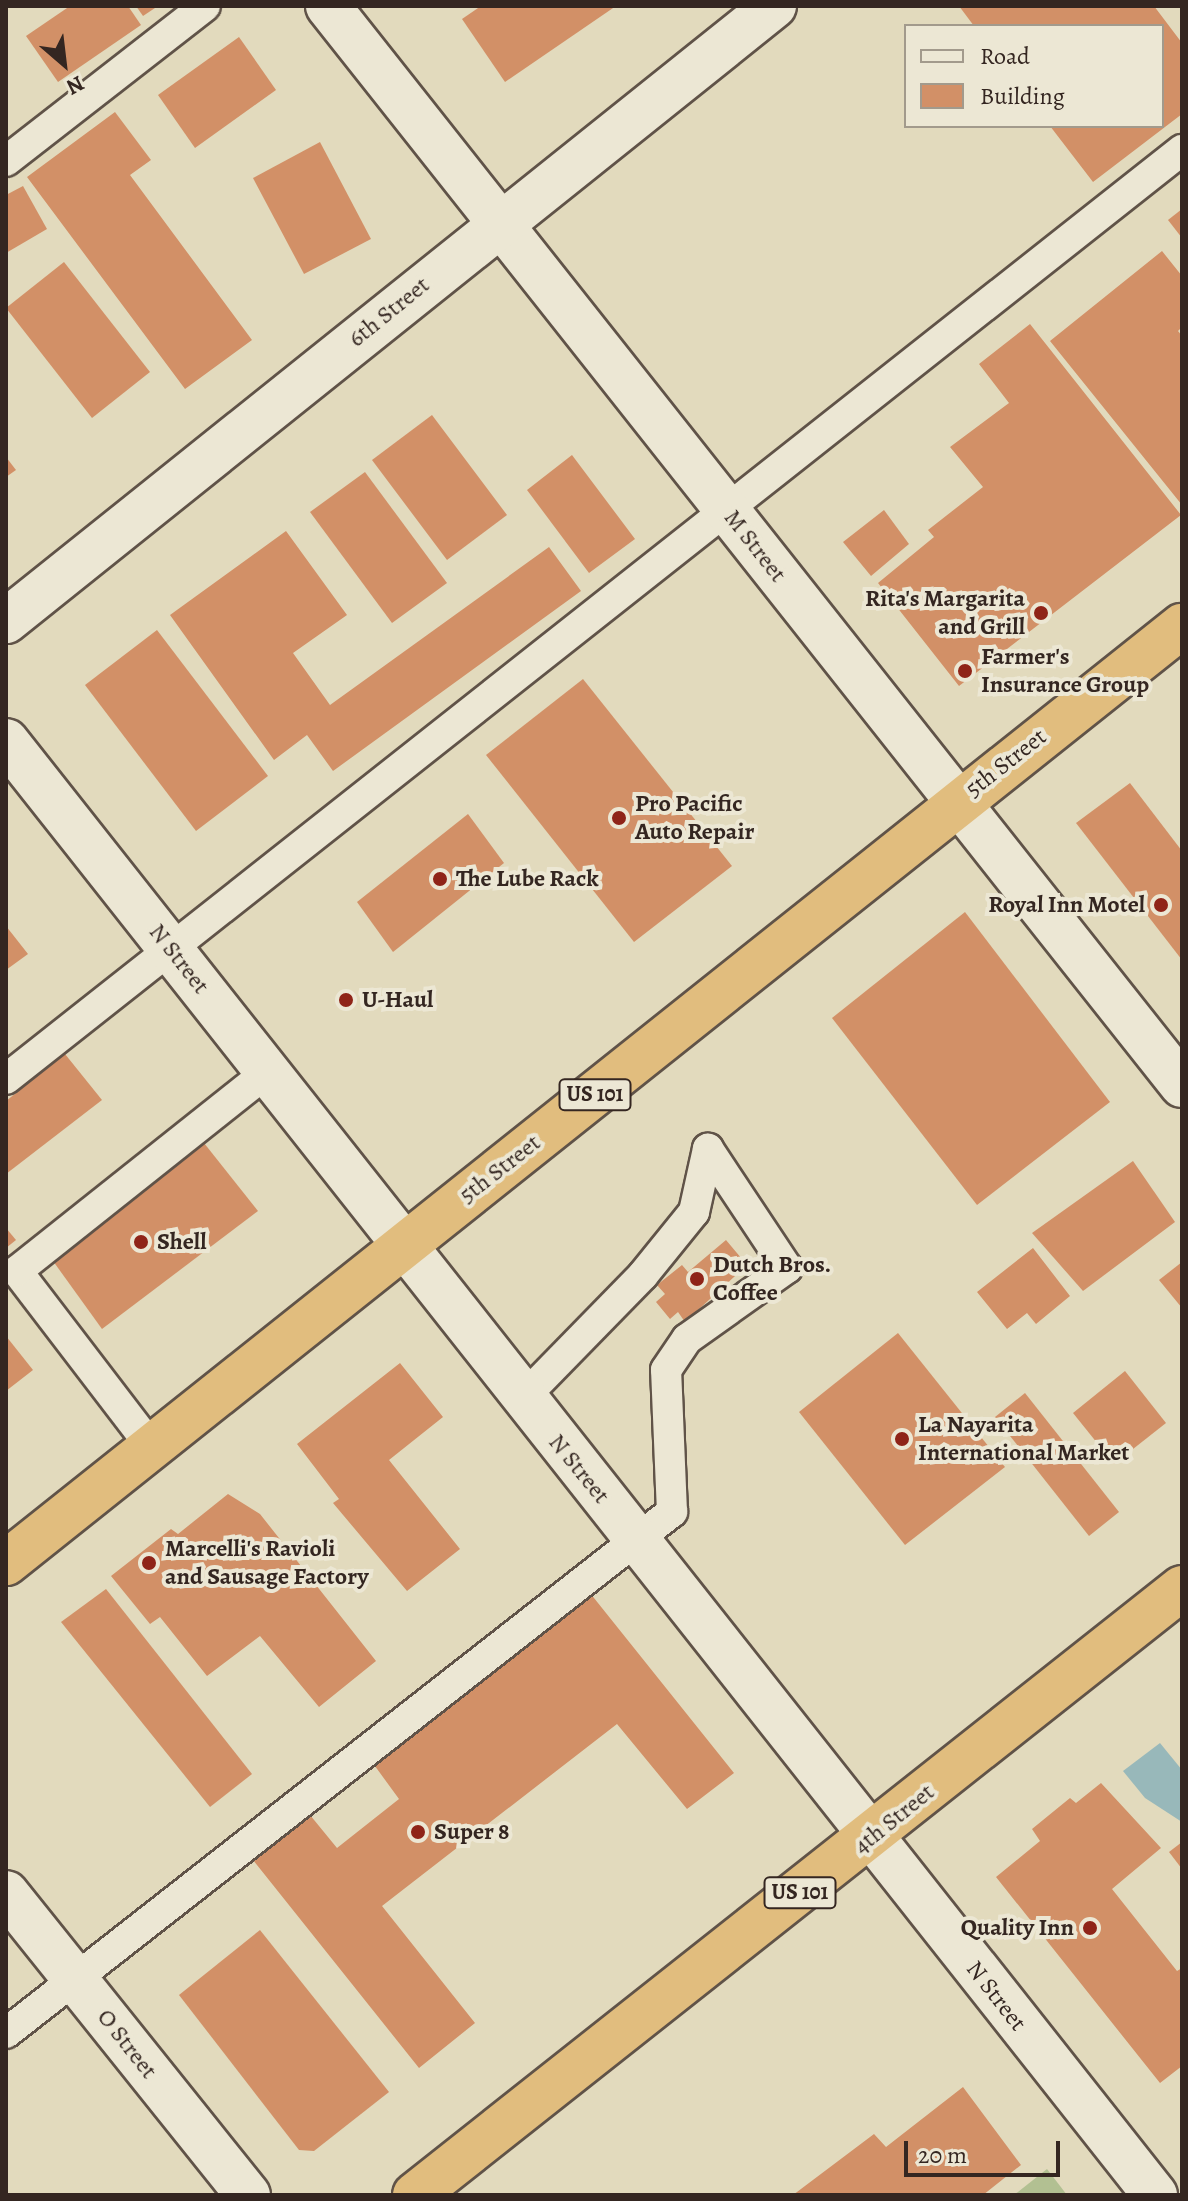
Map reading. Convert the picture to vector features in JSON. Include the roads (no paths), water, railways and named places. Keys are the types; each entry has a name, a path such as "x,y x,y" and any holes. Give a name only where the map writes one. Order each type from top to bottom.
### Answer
{"highway":[{"name":"5th Street","path":"6,1563 957,801 1182,626"},
{"name":"4th Street","path":"415,2195 1182,1588"}],"street":[{"name":"M Street","path":"328,6 1182,1085"},
{"name":"6th Street","path":"6,621 500,222 774,6"},
{"name":"N Street","path":"6,741 173,951 401,1247 1155,2195"},
{"name":"O Street","path":"6,1893 248,2195"}],"lane":[{"path":"6,161 205,6"},
{"path":"6,1079 173,951 226,901 1182,150"},
{"path":"150,1445 17,1271 267,1072"},
{"path":"6,2033 74,1976 634,1537 672,1512 666,1370 687,1339 787,1268 708,1149 694,1212 643,1275 523,1398"}],"water":[{"path":"1160,1743 1182,1770 1182,1822 1145,1798 1123,1771"}],"place":[{"name":"Rita's Margarita and Grill","path":"1041,613"},
{"name":"Farmer's Insurance Group","path":"965,671"},
{"name":"Pro Pacific Auto Repair","path":"619,818"},
{"name":"The Lube Rack","path":"440,879"},
{"name":"Royal Inn Motel","path":"1161,905"},
{"name":"U-Haul","path":"346,1000"},
{"name":"Shell","path":"141,1242"},
{"name":"Dutch Bros. Coffee","path":"697,1279"},
{"name":"La Nayarita International Market","path":"902,1439"},
{"name":"Marcelli's Ravioli and Sausage Factory","path":"149,1563"},
{"name":"Super 8","path":"418,1832"},
{"name":"Quality Inn","path":"1090,1928"}]}
